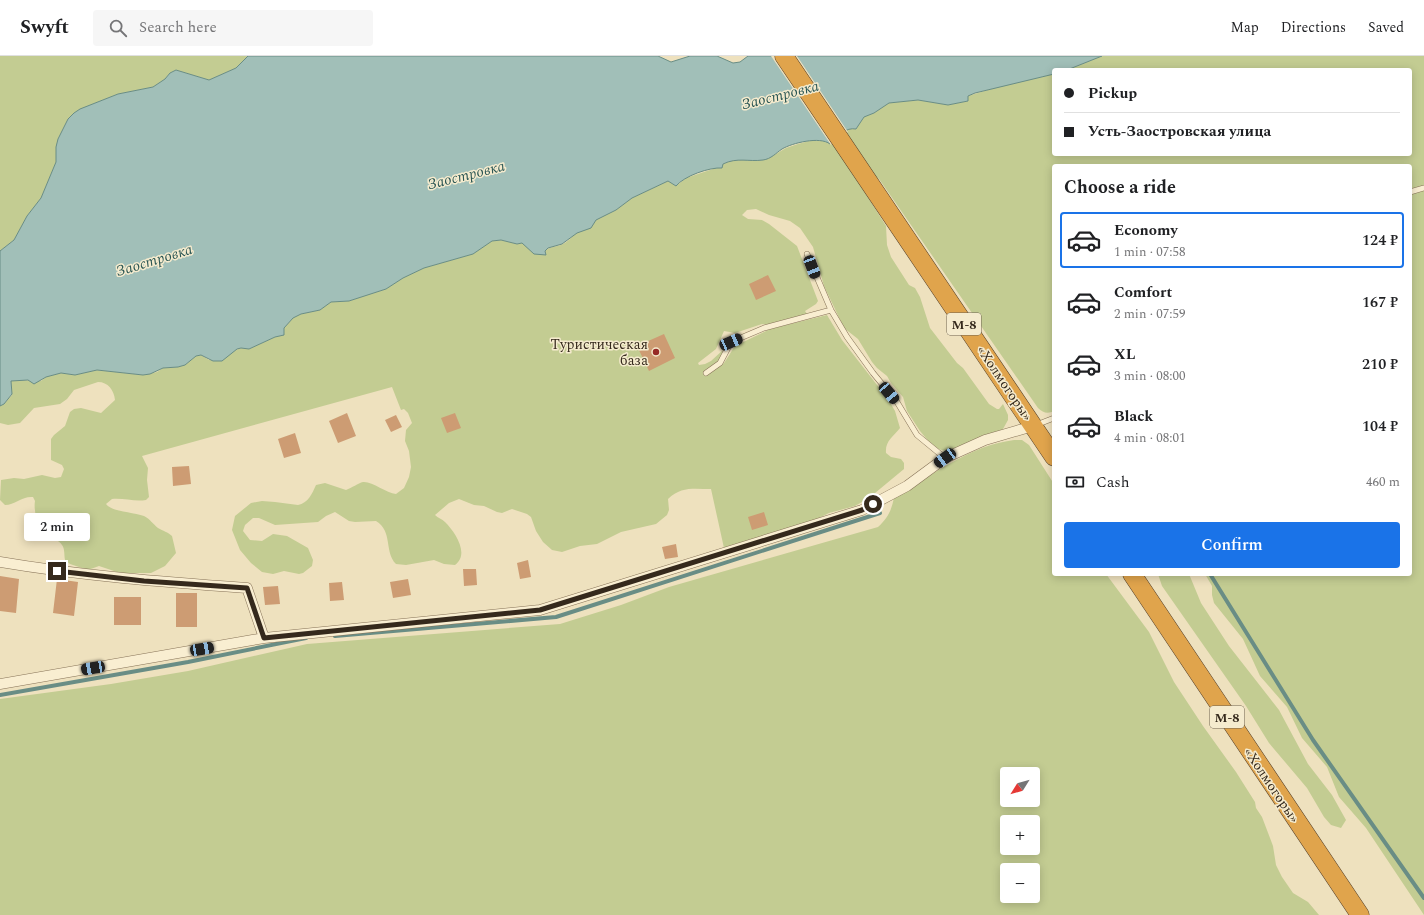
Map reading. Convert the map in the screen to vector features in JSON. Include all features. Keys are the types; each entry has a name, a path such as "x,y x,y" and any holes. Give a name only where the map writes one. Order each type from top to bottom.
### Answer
{"highway":[{"name":"«Холмогоры»","path":"784,56 1052,454"},
{"name":"«Холмогоры»","path":"1133,576 1360,915"}],"street":[{"path":"0,684 264,638 540,610 862,510 907,486 945,458 986,440 1033,426"},
{"path":"0,562 43,569 144,581 247,588 264,638"}],"lane":[{"path":"1412,191 1424,188"},
{"path":"807,254 831,310 847,337 873,373 897,402 917,434 945,458"},
{"path":"706,373 720,363 731,342 764,328 831,310"},
{"path":"1033,426 1052,419"}],"green space":[{"path":"0,56 248,56 236,68 209,80 176,70 153,87 118,94 74,113 68,119 58,139 56,162 41,198 27,216 14,240 0,251"},
{"path":"1102,56 1424,56 1424,915 1366,828 1339,797 1327,767 1302,738 1287,707 1260,676 1243,639 1214,603 1212,586 1206,576 1412,576 1412,164 1052,164 1052,412 1048,413 1038,408 879,179 873,175 861,186 886,226 887,245 891,257 909,285 915,288 920,297 930,328 957,363 963,368 989,404 999,409 1003,404 1008,415 1008,420 1003,429 950,452 938,449 930,443 907,411 903,397 887,376 872,362 858,339 844,328 824,286 813,247 800,228 790,221 769,215 756,209 747,210 742,215 748,219 762,220 797,246 818,301 805,311 807,314 769,325 762,324 735,333 724,331 716,349 698,363 699,365 711,361 723,350 719,361 706,370 703,374 705,375 724,363 735,346 770,329 827,315 842,340 888,399 895,411 900,428 888,442 886,453 891,457 901,459 904,463 904,469 869,498 855,506 829,513 815,520 724,548 711,489 688,489 673,495 668,499 669,510 667,515 656,524 621,532 597,544 580,546 562,552 552,550 543,542 536,531 531,517 527,514 512,509 502,513 497,512 484,506 474,505 459,499 449,503 435,515 449,526 457,537 461,549 461,555 455,565 444,564 434,560 406,565 396,564 390,554 387,536 381,525 376,521 349,521 335,512 318,522 275,525 259,518 253,518 245,525 243,531 250,540 262,541 273,534 287,536 308,548 313,560 312,566 303,573 299,574 284,571 273,574 262,572 251,563 240,550 232,530 235,516 251,503 262,501 298,505 307,500 316,485 325,483 346,490 363,482 367,482 388,492 396,494 404,488 409,477 411,467 409,451 405,441 406,430 412,423 408,413 404,409 401,410 392,387 142,456 148,468 147,480 149,497 146,500 112,499 106,504 113,509 144,516 158,528 172,536 176,553 165,566 151,573 120,573 99,566 88,570 70,564 65,560 64,548 60,543 49,537 42,530 36,516 35,501 33,497 25,498 9,505 5,505 0,500 1,480 14,478 24,479 42,475 55,478 61,477 64,469 62,465 51,460 51,439 65,426 70,412 74,409 81,408 101,413 115,400 110,387 105,383 98,382 74,390 67,399 60,404 34,408 20,423 8,425 0,423 0,406 4,404 12,395 11,381 41,381 46,377 61,373 75,375 97,370 143,375 157,372 163,368 185,365 196,356 201,355 209,360 241,348 249,349 283,335 284,328 293,318 301,314 320,310 331,302 349,301 386,289 403,278 424,268 473,254 492,241 501,240 517,244 522,243 532,251 546,254 545,251 547,249 565,243 578,232 590,227 595,220 616,210 632,198 668,181 676,186 686,178 713,169 730,161 737,159 762,160 769,158 786,148 816,139 831,141 839,134 849,129 856,129 864,117 874,113 889,103 918,100 948,105 968,101 968,96 1004,85 1052,74 1052,156 1412,156 1412,68 1072,68"},
{"path":"1014,440 1022,440 1029,445 1052,481 1052,576 1107,576 1149,632 1174,682 1255,802 1256,808 1262,817 1273,846 1276,865 1282,877 1293,893 1308,902 1319,915 0,915 0,699 111,684 188,671 307,644 560,624 621,605 669,587 878,527 889,514 894,498 966,455 997,443"},
{"path":"1159,576 1190,576 1201,603 1229,646 1279,710 1308,764 1332,795 1346,820 1341,828 1331,825 1324,817 1307,788 1269,743 1246,706 1162,586"}],"water":[{"name":"Заостровка","path":"248,56 658,56 671,62 690,56 717,56 733,63 740,62 748,56 1102,56 1072,68 1052,68 1052,74 975,93 968,96 968,101 948,105 918,100 889,103 874,113 864,117 856,129 849,129 842,132 831,141 830,144 813,140 806,141 782,149 766,159 738,160 728,162 723,164 722,168 711,169 698,173 685,179 676,186 668,181 632,198 616,210 596,220 591,228 577,233 562,244 548,248 545,251 546,255 534,254 522,243 517,244 501,240 492,241 473,254 424,268 403,278 386,289 349,301 331,302 320,310 301,314 293,318 284,328 284,335 275,337 249,349 237,349 222,361 213,361 201,355 196,356 185,365 163,368 150,374 143,375 97,370 75,375 61,373 46,377 34,384 28,380 11,381 12,394 4,404 0,406 0,251 14,240 27,216 41,198 56,162 56,147 58,139 68,119 80,109 118,94 153,87 176,70 209,80 236,68"}],"pier":[{"path":"771,56 797,56 848,132 834,140 831,145"}],"building":[{"path":"768,275 776,291 756,300 749,284"},
{"name":"Туристическая база","path":"664,334 675,358 649,371 637,346"},
{"path":"347,413 356,436 338,443 329,421"},
{"path":"455,413 461,428 447,433 441,418"},
{"path":"396,415 402,427 391,432 385,420"},
{"path":"295,433 301,453 284,458 278,439"},
{"path":"189,466 191,484 173,486 172,467"},
{"path":"764,512 768,525 752,530 748,517"},
{"path":"676,544 678,557 665,559 662,547"},
{"path":"528,560 531,577 520,579 517,563"},
{"path":"463,569 476,569 477,585 464,586"},
{"path":"0,576 19,579 16,613 0,611"},
{"path":"57,579 78,582 74,616 53,613"},
{"path":"408,579 411,595 393,598 390,582"},
{"path":"342,582 344,600 330,601 329,583"},
{"path":"278,586 280,604 265,605 263,587"},
{"path":"176,593 197,593 197,627 176,627"},
{"path":"114,597 141,597 141,625 114,625"}],"waterway":[{"path":"335,636 556,617 880,513"},
{"path":"1211,576 1313,740 1424,898"},
{"path":"0,695 188,662 306,638"}],"place":[{"name":"Туристическая база","path":"656,352"}],"route":[{"path":"57,571 144,581 247,588 264,638 540,610 862,510 873,504"}]}
